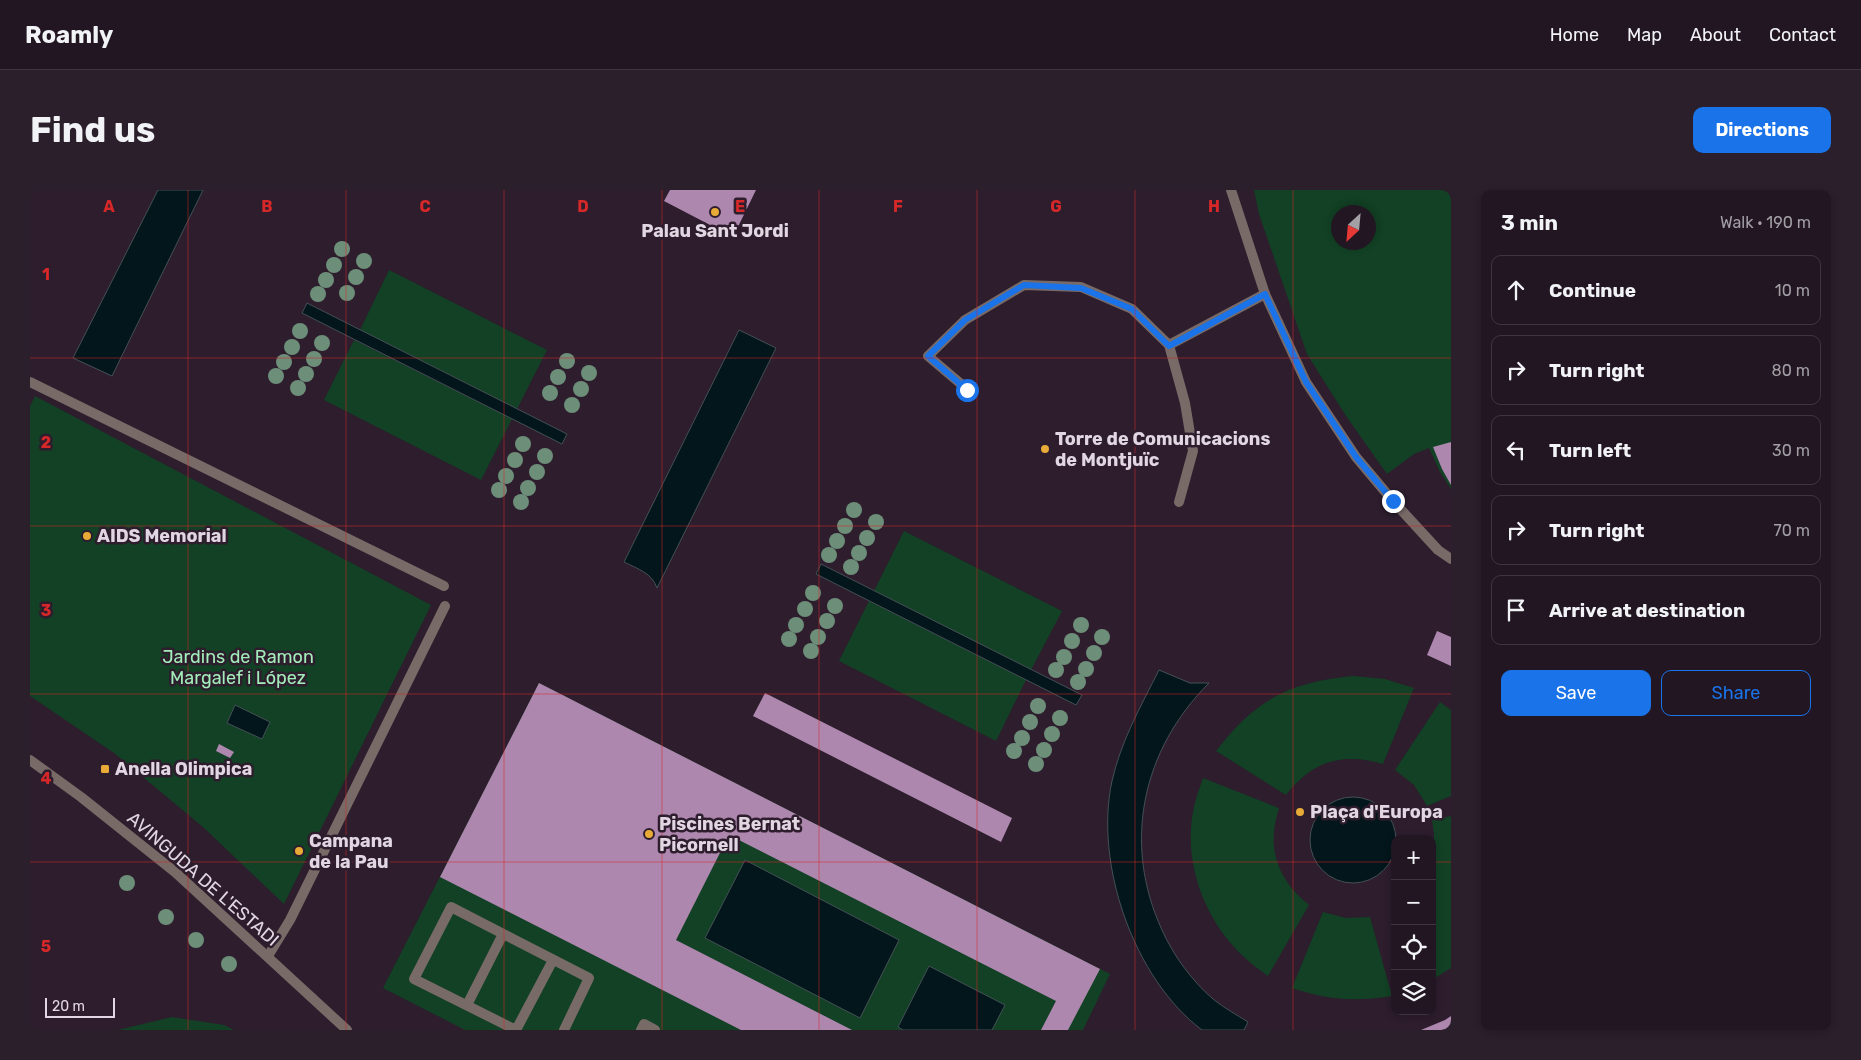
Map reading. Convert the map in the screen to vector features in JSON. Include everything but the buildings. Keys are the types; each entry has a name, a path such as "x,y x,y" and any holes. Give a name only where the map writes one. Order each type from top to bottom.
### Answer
{"street":[{"path":"1231,190 1265,294 1306,382 1356,457 1438,550 1451,559"},
{"path":"967,390 928,356 965,320 1024,285 1081,288 1132,309 1169,346 1184,403 1193,451 1178,502"},
{"path":"1169,346 1265,294"},
{"path":"30,382 444,586"},
{"path":"268,956 290,920 445,606"},
{"name":"AVINGUDA DE L'ESTADI","path":"30,760 81,797 175,872 347,1030"},
{"path":"553,960 516,1030 414,979 451,907 589,978 564,1030"},
{"path":"467,1005 503,934"},
{"path":"641,1030 644,1024 655,1030"}],"green space":[{"path":"1254,190 1451,190 1451,489 1440,472 1429,448 1414,454 1387,474 1346,416 1307,354 1259,214"},
{"path":"389,270 547,350 517,409 360,330"},
{"path":"354,340 512,419 481,480 324,400"},
{"name":"Jardins de Ramon Margalef i López","path":"35,396 431,605 284,904 203,827 114,753 30,696 30,406"},
{"path":"904,531 1062,611 1031,670 874,591"},
{"path":"869,601 1026,680 996,741 839,661"},
{"path":"1353,676 1385,679 1414,688 1383,764 1355,759 1329,762 1306,774 1286,795 1216,751 1230,733 1245,719 1260,706 1275,697 1310,683"},
{"name":"Piscines Bernat Picornell","path":"539,683 1110,974 1083,1030 465,1030 383,988"},
{"path":"1440,702 1451,710 1451,796 1427,806 1414,785 1395,770"},
{"path":"1203,778 1279,808 1274,836 1277,862 1289,884 1309,905 1268,976 1247,960 1230,942 1207,908 1200,888 1191,848 1191,827 1195,803"},
{"path":"1451,816 1451,968 1436,977 1436,835 1434,835 1432,820"},
{"path":"1323,912 1346,918 1370,917 1391,996 1341,999 1292,988"},
{"path":"172,1017 224,1025 234,1030 118,1030"}],"shaded area":[{"path":"158,190 203,190 112,376 73,358"},
{"path":"307,303 567,434 562,444 302,313"},
{"path":"739,330 776,348 657,588 648,575 624,562"},
{"path":"821,564 1082,695 1076,705 816,574"},
{"path":"1159,670 1190,683 1209,683 1186,709 1168,738 1154,768 1145,799 1142,831 1143,864 1150,897 1166,939 1184,967 1213,999 1248,1022 1244,1030 1202,1030 1178,1008 1157,981 1139,951 1125,918 1115,883 1109,848 1108,813 1112,781 1126,738"},
{"path":"235,705 270,722 262,739 227,723"},
{"path":"1345,797 1361,797 1377,804 1389,816 1396,835 1391,835 1391,860 1389,864 1377,876 1361,883 1345,883 1329,876 1317,864 1310,848 1310,832 1317,816 1329,804"},
{"path":"745,860 899,940 860,1018 705,938"},
{"path":"929,966 1005,1005 992,1030 903,1030 898,1027"}],"place":[{"name":"Palau Sant Jordi","path":"715,212"},
{"name":"Torre de Comunicacions de Montjuïc","path":"1045,449"},
{"name":"AIDS Memorial","path":"87,536"},
{"name":"Anella Olimpica","path":"105,769"},
{"name":"Plaça d'Europa","path":"1300,812"},
{"name":"Piscines Bernat Picornell","path":"649,834"},
{"name":"Campana de la Pau","path":"299,851"}],"route":[{"path":"967,390 928,356 965,320 1024,285 1081,288 1132,309 1169,346 1265,294 1306,382 1356,457 1393,501"}]}
